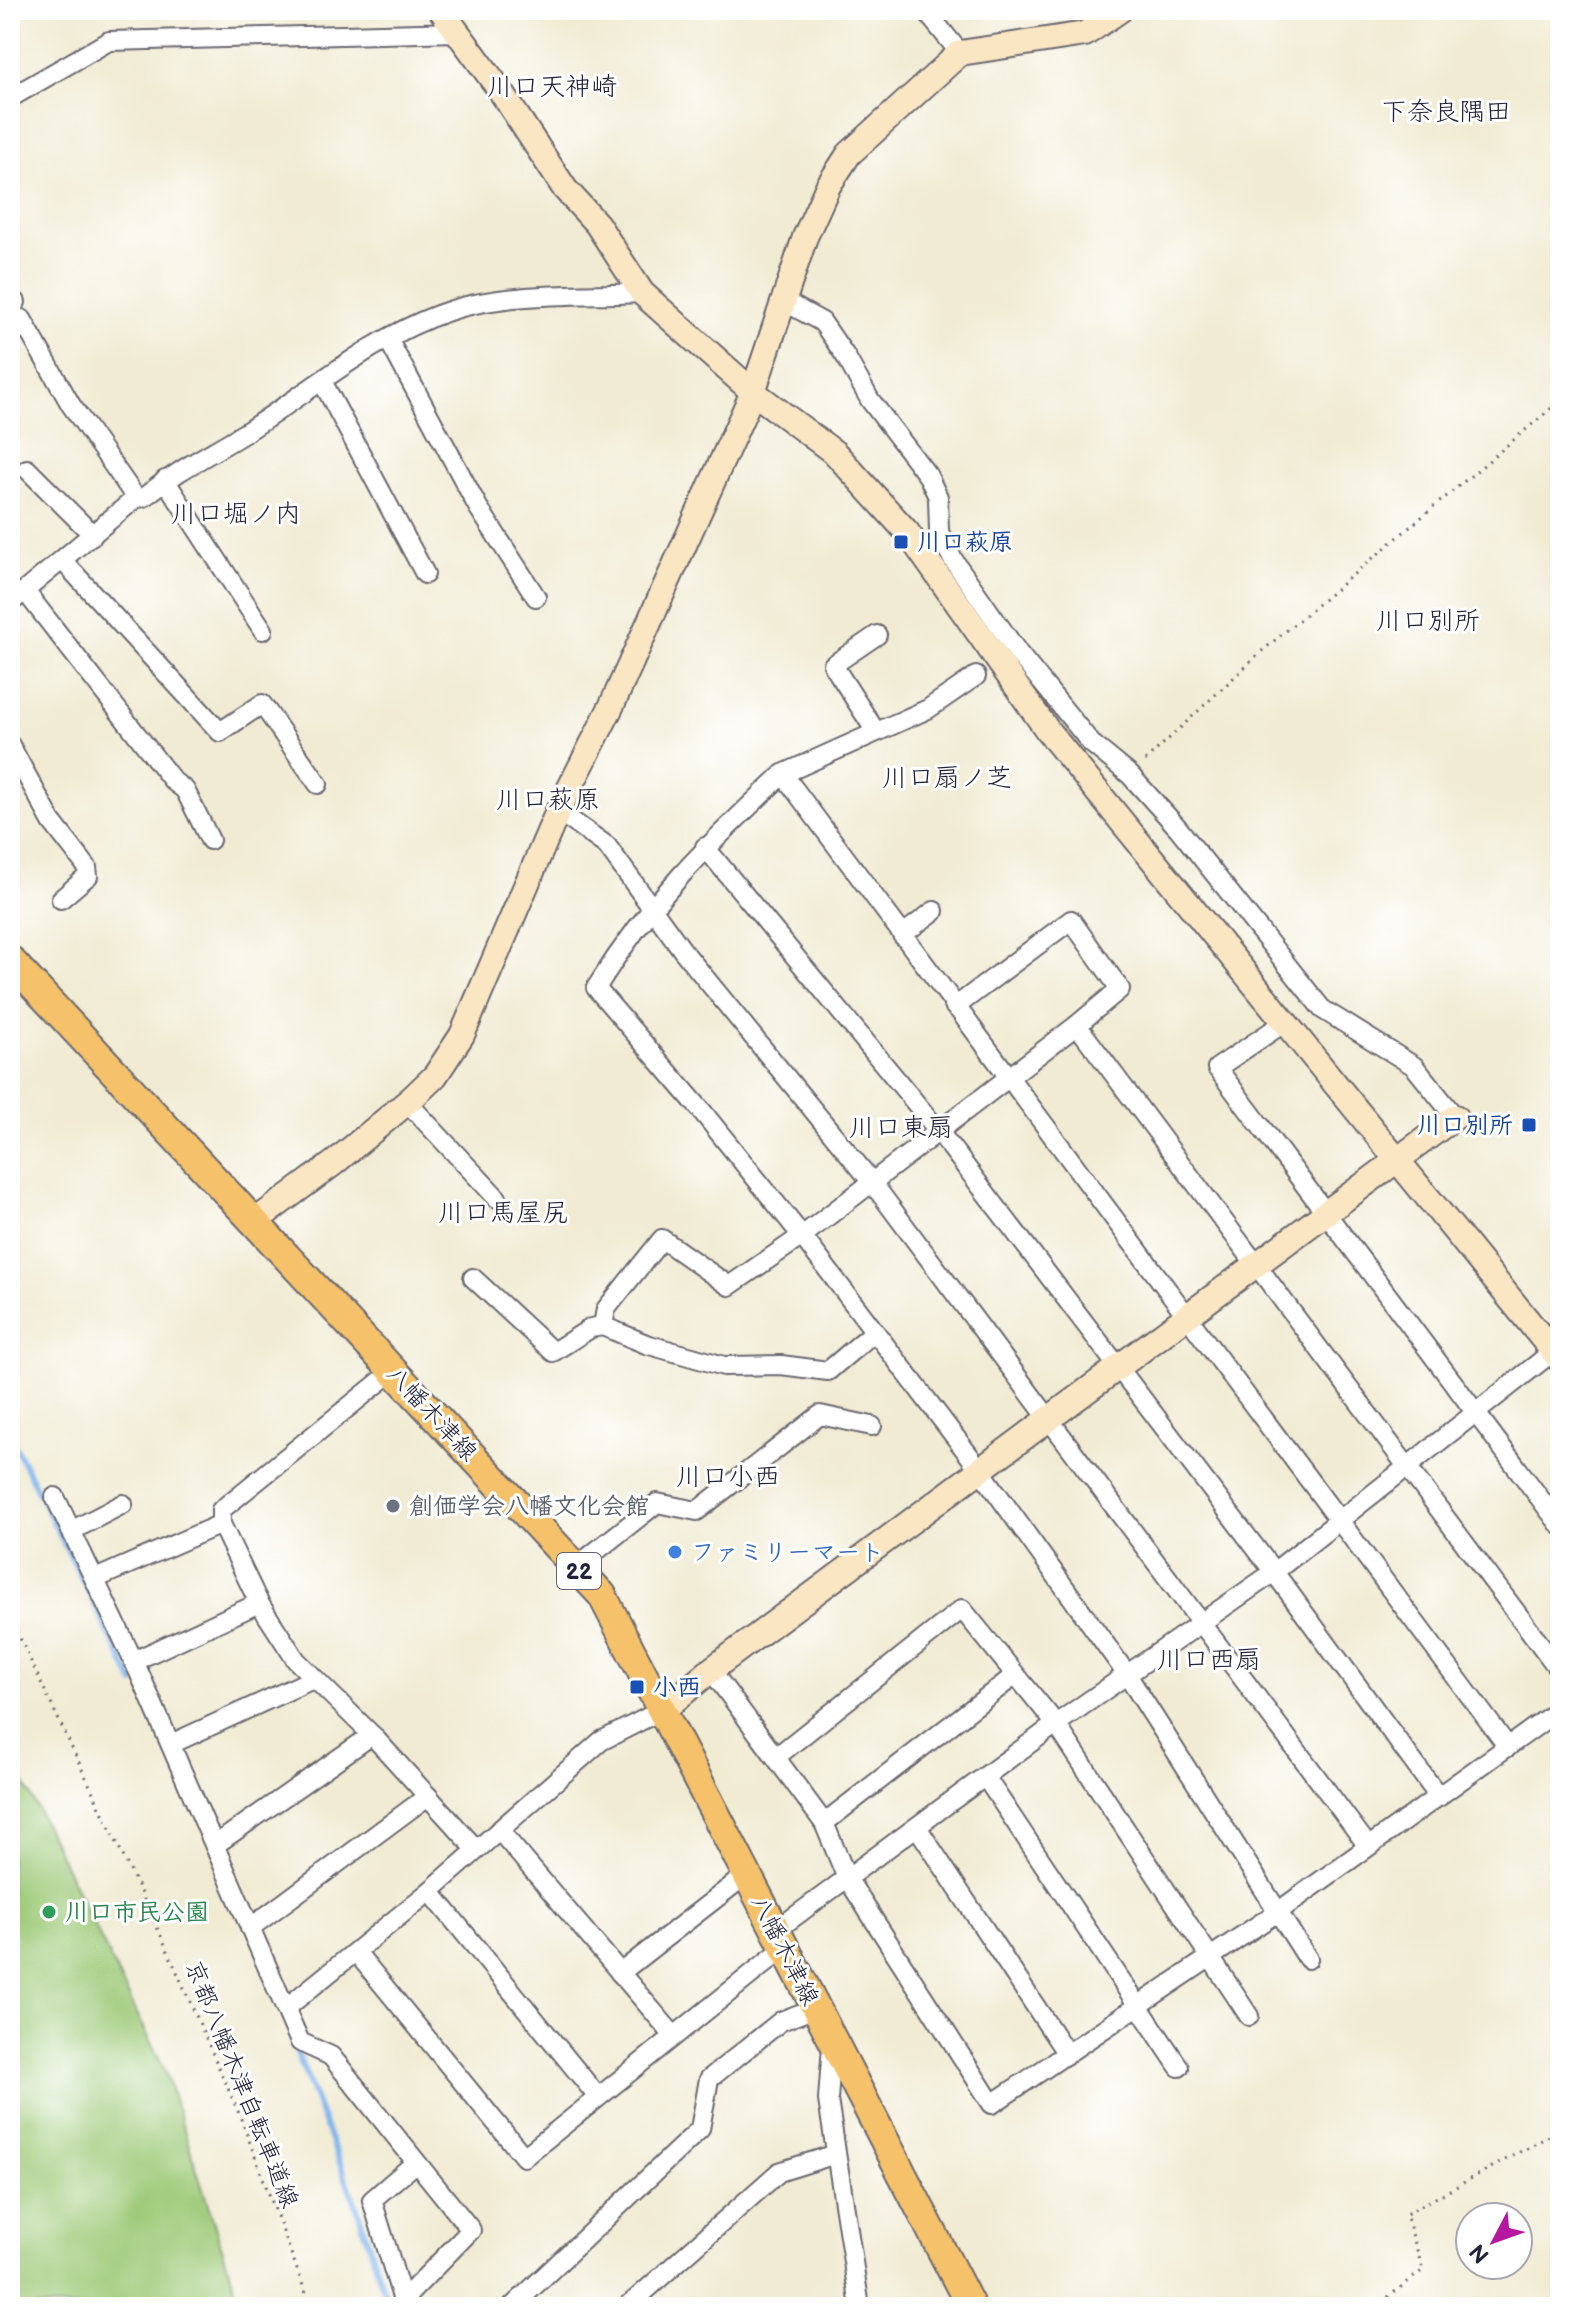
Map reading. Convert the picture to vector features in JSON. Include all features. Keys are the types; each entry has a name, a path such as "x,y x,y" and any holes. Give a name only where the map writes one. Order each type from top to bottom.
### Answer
{"main road":[{"name":"八幡木津線","path":"10,960 602,1595 664,1709 779,1939 971,2307"}],"street":[{"path":"356,1952 524,2157 674,2036 847,1878 1126,1673 1274,1572 1558,1353 1048,731 907,532 835,453 753,392 642,293 597,224 565,189 441,10"},
{"path":"925,10 960,53"},
{"path":"254,1222 408,1103 435,1076 462,1035 558,811 617,694 753,392 782,300 822,198 849,154 960,53 1085,34 1120,10"},
{"path":"10,98 109,41 459,32"},
{"path":"10,603 136,498 144,497 165,480 388,339 449,310 506,301 642,293"},
{"path":"286,2008 430,1891 601,1741 664,1709 711,1670 1050,1417 1120,1369 1186,1316 1328,1214 1455,1117 1414,1066 1322,1009 1178,828 1130,775 1091,743 1019,654 970,583 939,532 938,497 928,476 870,400 822,322 782,300"},
{"path":"10,323 22,319 71,405 136,498"},
{"path":"388,339 478,507 536,597"},
{"path":"322,381 425,574"},
{"path":"27,469 93,535"},
{"path":"165,480 263,630"},
{"path":"63,561 220,732 262,704 318,784"},
{"path":"25,591 173,781 185,790 210,840"},
{"path":"876,732 833,665 877,635"},
{"path":"976,676 928,709 783,774 705,847 652,904 596,988 701,1110 802,1236 981,1471 1126,1673 1308,1959"},
{"path":"10,745 52,822 87,867 88,876 61,899"},
{"path":"783,774 1508,1747"},
{"path":"558,811 607,846 652,904 683,951 871,1181 1368,1846"},
{"path":"705,847 937,1129 1274,1572 1439,1797"},
{"path":"902,935 934,911"},
{"path":"603,1326 606,1309 662,1239 729,1286 802,1236 1120,989 1071,920 955,1007"},
{"path":"1285,1022 1217,1068 1560,1525"},
{"path":"1077,1025 1560,1671"},
{"path":"408,1103 497,1198"},
{"path":"473,1278 553,1352 591,1328 603,1326 646,1344 724,1366 781,1365 828,1371 874,1332"},
{"path":"393,1371 221,1510 221,1524 259,1603 313,1679 372,1735 476,1849"},
{"path":"576,1567 657,1503 697,1511 820,1415 872,1426"},
{"path":"55,1497 134,1661 300,2042 331,2056 471,2230 404,2303"},
{"path":"71,1531 123,1504"},
{"path":"95,1579 221,1524"},
{"path":"134,1661 259,1603"},
{"path":"776,1757 962,1609 1056,1724 1249,2016"},
{"path":"711,1670 824,1823 847,1878 992,2104 1276,1913 1560,1709"},
{"path":"824,1823 1014,1676"},
{"path":"171,1744 313,1679"},
{"path":"215,1845 372,1735"},
{"path":"986,1778 1179,2067"},
{"path":"250,1928 428,1796"},
{"path":"917,1827 1067,2054"},
{"path":"499,1830 674,2036"},
{"path":"620,1973 747,1874"},
{"path":"430,1891 598,2097"},
{"path":"512,2307 700,2129 709,2079 781,2021 815,2008"},
{"path":"832,2041 828,2100 860,2307"},
{"path":"627,2307 779,2172 836,2154"},
{"path":"404,2303 372,2200 416,2162"}],"path":[{"path":"1130,775 1261,652 1560,401"},
{"name":"京都八幡木津自転車道線","path":"10,1617 163,1940 240,2116 311,2307"},
{"path":"1375,2307 1423,2270 1406,2214 1560,2130"}],"green space":[{"name":"川口市民公園","path":"10,1753 165,2071 241,2307 10,2307"}],"waterway":[{"path":"10,1436 134,1683"},
{"path":"294,2045 355,2202 389,2307"}],"place":[{"name":"川口萩原","path":"901,542"},
{"name":"川口別所","path":"1529,1125"},
{"name":"創価学会八幡文化会館","path":"393,1506"},
{"name":"ファミリーマート","path":"675,1552"},
{"name":"小西","path":"637,1687"},
{"name":"川口市民公園","path":"49,1912"}],"district":[{"name":"川口天神崎","path":"552,86"},
{"name":"下奈良隅田","path":"1446,111"},
{"name":"川口堀ノ内","path":"236,513"},
{"name":"川口別所","path":"1428,620"},
{"name":"川口扇ノ芝","path":"947,777"},
{"name":"川口萩原","path":"548,799"},
{"name":"川口東扇","path":"901,1127"},
{"name":"川口馬屋尻","path":"503,1212"},
{"name":"川口小西","path":"728,1476"},
{"name":"川口西扇","path":"1209,1659"}]}
